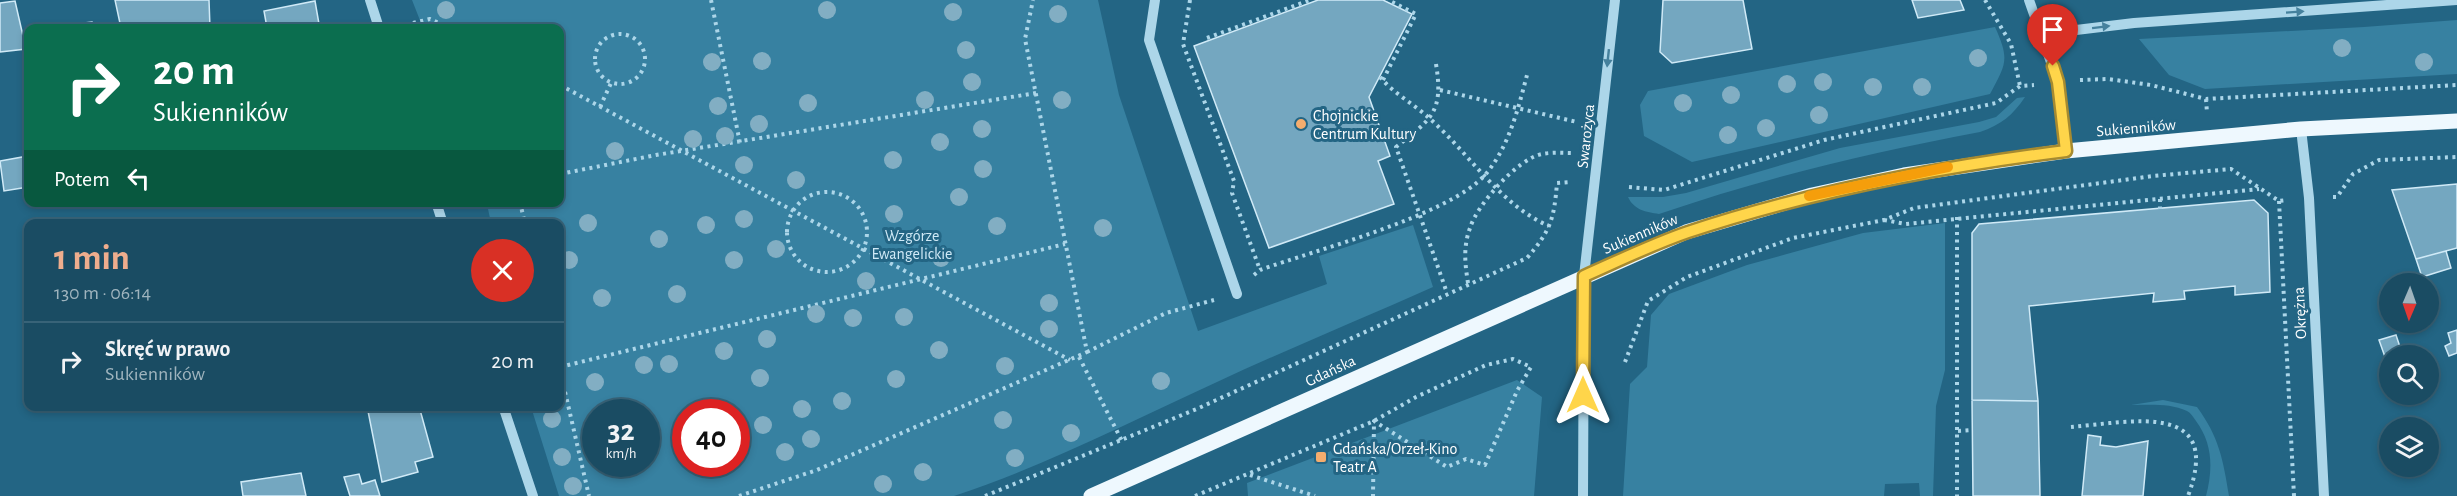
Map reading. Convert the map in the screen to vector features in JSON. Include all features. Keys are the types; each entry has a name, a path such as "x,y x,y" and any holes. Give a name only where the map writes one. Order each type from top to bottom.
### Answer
{"main road":[{"name":"Sukienników","path":"1584,276 1686,232 1812,195 1904,174 2066,151 2301,129 2457,121"},
{"name":"Gdańska","path":"1091,496 1584,276"}],"street":[{"path":"370,0 378,24"},
{"path":"1155,0 1149,40 1237,294"},
{"name":"Swarożyca","path":"1583,496 1584,276 1615,0"},
{"path":"2029,0 2043,34 2058,82 2066,151"},
{"path":"2043,34 2134,23 2457,0"},
{"name":"Okrężna","path":"2301,129 2309,198 2324,496"},
{"path":"505,411 533,496"}],"path":[{"path":"711,0 740,143"},
{"path":"1033,0 1025,39 1088,352"},
{"path":"1190,0 1184,44 1234,181 1233,194 1260,270"},
{"path":"1207,38 1310,0"},
{"path":"1388,0 1416,14 1381,78 1431,119 1484,175 1533,219 1549,226"},
{"path":"1629,187 1664,190 1824,140 1996,103 2020,86 2011,45 1985,0"},
{"path":"413,23 430,19 441,24"},
{"path":"614,35 631,37 643,50 644,67 633,81 625,84 611,83 601,76 597,69 596,52 606,38 614,35"},
{"path":"1436,64 1440,90 1431,119 1396,147 1447,293"},
{"path":"1316,250 1419,215 1462,193 1484,175 1504,147 1527,75"},
{"path":"2108,79 2151,85 2206,99 2457,85"},
{"path":"600,107 611,83"},
{"path":"564,87 1071,360"},
{"path":"1440,90 1517,110 1578,122"},
{"path":"564,173 1036,93"},
{"path":"1468,283 1464,255 1470,227 1497,187 1520,165 1541,154 1575,153"},
{"path":"2337,197 2353,174 2379,160 2457,157"},
{"path":"1625,362 1648,301 1687,277 1793,238 1884,220 1914,208 2153,176 2231,169 2279,201 2294,496"},
{"path":"985,496 1122,441 1527,258 1554,216 1557,183 1570,182"},
{"path":"1884,220 1906,224 1957,217 2259,189"},
{"path":"832,192 846,196 858,206 866,218 868,233 865,248 853,263 837,272 818,272 801,263 790,248 787,229 793,211 803,200 817,193 832,192"},
{"path":"2160,199 2160,209"},
{"path":"1957,217 1957,496"},
{"path":"564,368 1065,244"},
{"path":"739,496 817,470 1078,357 1166,313"},
{"path":"1078,357 1122,441"},
{"path":"1195,496 1250,475 1374,421 1416,397 1486,365 1513,359 1531,367 1517,391 1485,465 1466,459 1447,467 1374,421"},
{"path":"564,387 589,496"},
{"path":"1373,496 1374,421"},
{"path":"2071,427 2130,422 2180,427 2191,435 2197,457 2196,475 2188,496"},
{"path":"1958,431 1973,430"},
{"path":"1250,475 1315,496"}],"green space":[{"name":"Wzgórze Ewangelickie","path":"412,0 1098,0 1119,95 1198,331 1327,284 1319,256 1413,225 1433,287 1244,370 1087,443 954,496 559,496 532,411 564,411 564,219 490,219 488,209 492,207 564,207 564,24 421,24"},
{"path":"2457,20 2457,74 2205,89 2169,75 2139,39 2364,27"},
{"path":"1995,27 2003,47 2004,62 2000,76 1990,94 1692,162 1644,136 1640,105 1648,91"},
{"path":"2025,97 2006,119 1980,132 1818,167 1659,214 1637,208 1628,197 1663,197 1686,193 1840,148 1979,122 1996,117 2017,98"},
{"path":"1945,223 1945,370 1936,406 1933,496 1920,496 1919,483 1885,484 1884,496 1623,496 1630,384 1647,367 1651,315 1669,294 1747,265 1863,233"},
{"path":"1517,380 1542,397 1534,496 1248,496 1247,483"},
{"path":"2163,400 2197,407 2219,449 2229,496 2206,496 2210,476 2210,457 2202,430 2190,413 2180,408 2167,406 2131,405"}],"building":[{"path":"115,0 209,0 210,24 120,24"},
{"name":"Chojnickie Centrum Kultury","path":"1318,0 1383,0 1412,14 1369,97 1390,156 1378,161 1394,204 1269,248 1194,46"},
{"path":"1663,0 1743,0 1752,49 1672,63 1660,52"},
{"path":"1912,0 1960,0 1964,10 1918,18"},
{"path":"15,1 24,49 0,52 0,3"},
{"path":"315,1 319,24 266,24 264,11"},
{"path":"24,157 24,188 4,191 0,161"},
{"path":"2457,184 2457,248 2416,259 2392,190"},
{"path":"2254,200 2268,213 2270,292 2235,295 2235,286 2184,291 2185,299 2153,302 2154,293 2029,306 2038,401 1972,400 1972,233 1979,224"},
{"path":"2446,251 2451,268 2435,273 2421,273 2416,259"},
{"path":"2457,330 2457,353 2449,356 2445,346 2451,343 2448,333"},
{"path":"2396,335 2399,345 2381,345 2379,340"},
{"path":"1972,400 2038,401 2040,496 1973,496"},
{"path":"368,411 420,411 433,457 415,462 418,472 382,482"},
{"path":"2088,435 2101,437 2100,445 2116,447 2148,441 2143,496 2082,496"},
{"path":"301,473 306,496 243,496 241,482"},
{"path":"359,474 362,484 375,480 380,496 350,496 344,477"}],"slow traffic":[{"path":"1809,196 1904,174 1948,167"}],"place":[{"name":"Chojnickie Centrum Kultury","path":"1301,124"},
{"name":"Gdańska/Orzeł-Kino Teatr A","path":"1321,457"}],"route":[{"path":"1583,395 1584,276 1686,232 1812,195 1904,174 2066,151 2058,82 2053,66"}]}
